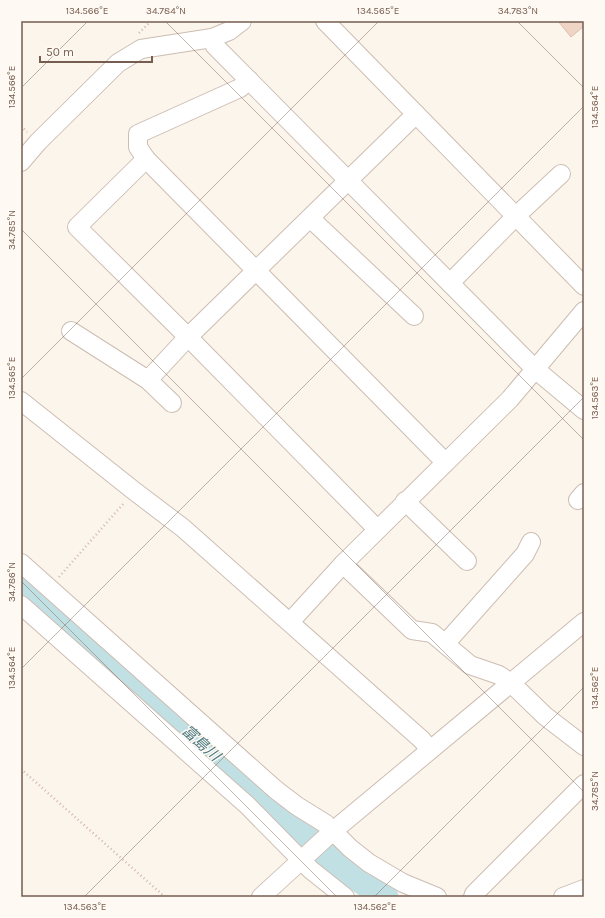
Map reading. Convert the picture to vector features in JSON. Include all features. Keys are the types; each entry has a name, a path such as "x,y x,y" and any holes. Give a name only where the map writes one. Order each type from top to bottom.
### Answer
{"street":[{"path":"21,162 38,142 118,63 141,49 212,38 228,31 242,21"},
{"path":"326,21 584,286"},
{"path":"212,38 215,46 535,369 584,410"},
{"path":"249,80 240,88 138,134 138,147 146,159 445,462"},
{"path":"148,380 188,337 416,114"},
{"path":"146,159 77,227 378,529"},
{"path":"450,283 516,216 561,174"},
{"path":"310,218 414,316"},
{"path":"290,622 378,529 510,399 584,311"},
{"path":"71,331 148,380 172,403"},
{"path":"21,401 183,528 422,740 430,750"},
{"path":"406,501 467,561"},
{"path":"445,644 525,554 531,542"},
{"path":"21,563 276,790 297,806 326,824 330,833 369,863 403,883 437,897"},
{"path":"344,564 412,630 432,633 470,665 499,676 511,683 545,716 584,746"},
{"path":"21,606 247,805 345,897"},
{"path":"261,897 330,833 584,622"},
{"path":"473,897 474,894 584,784"},
{"path":"563,897 584,889"}],"path":[{"path":"49,588 124,504 133,490"},
{"path":"21,769 165,897"}],"building":[{"path":"558,21 584,21 584,26 571,37"}],"waterway":[{"name":"富島川","path":"21,583 225,762 334,861 385,897"}]}
